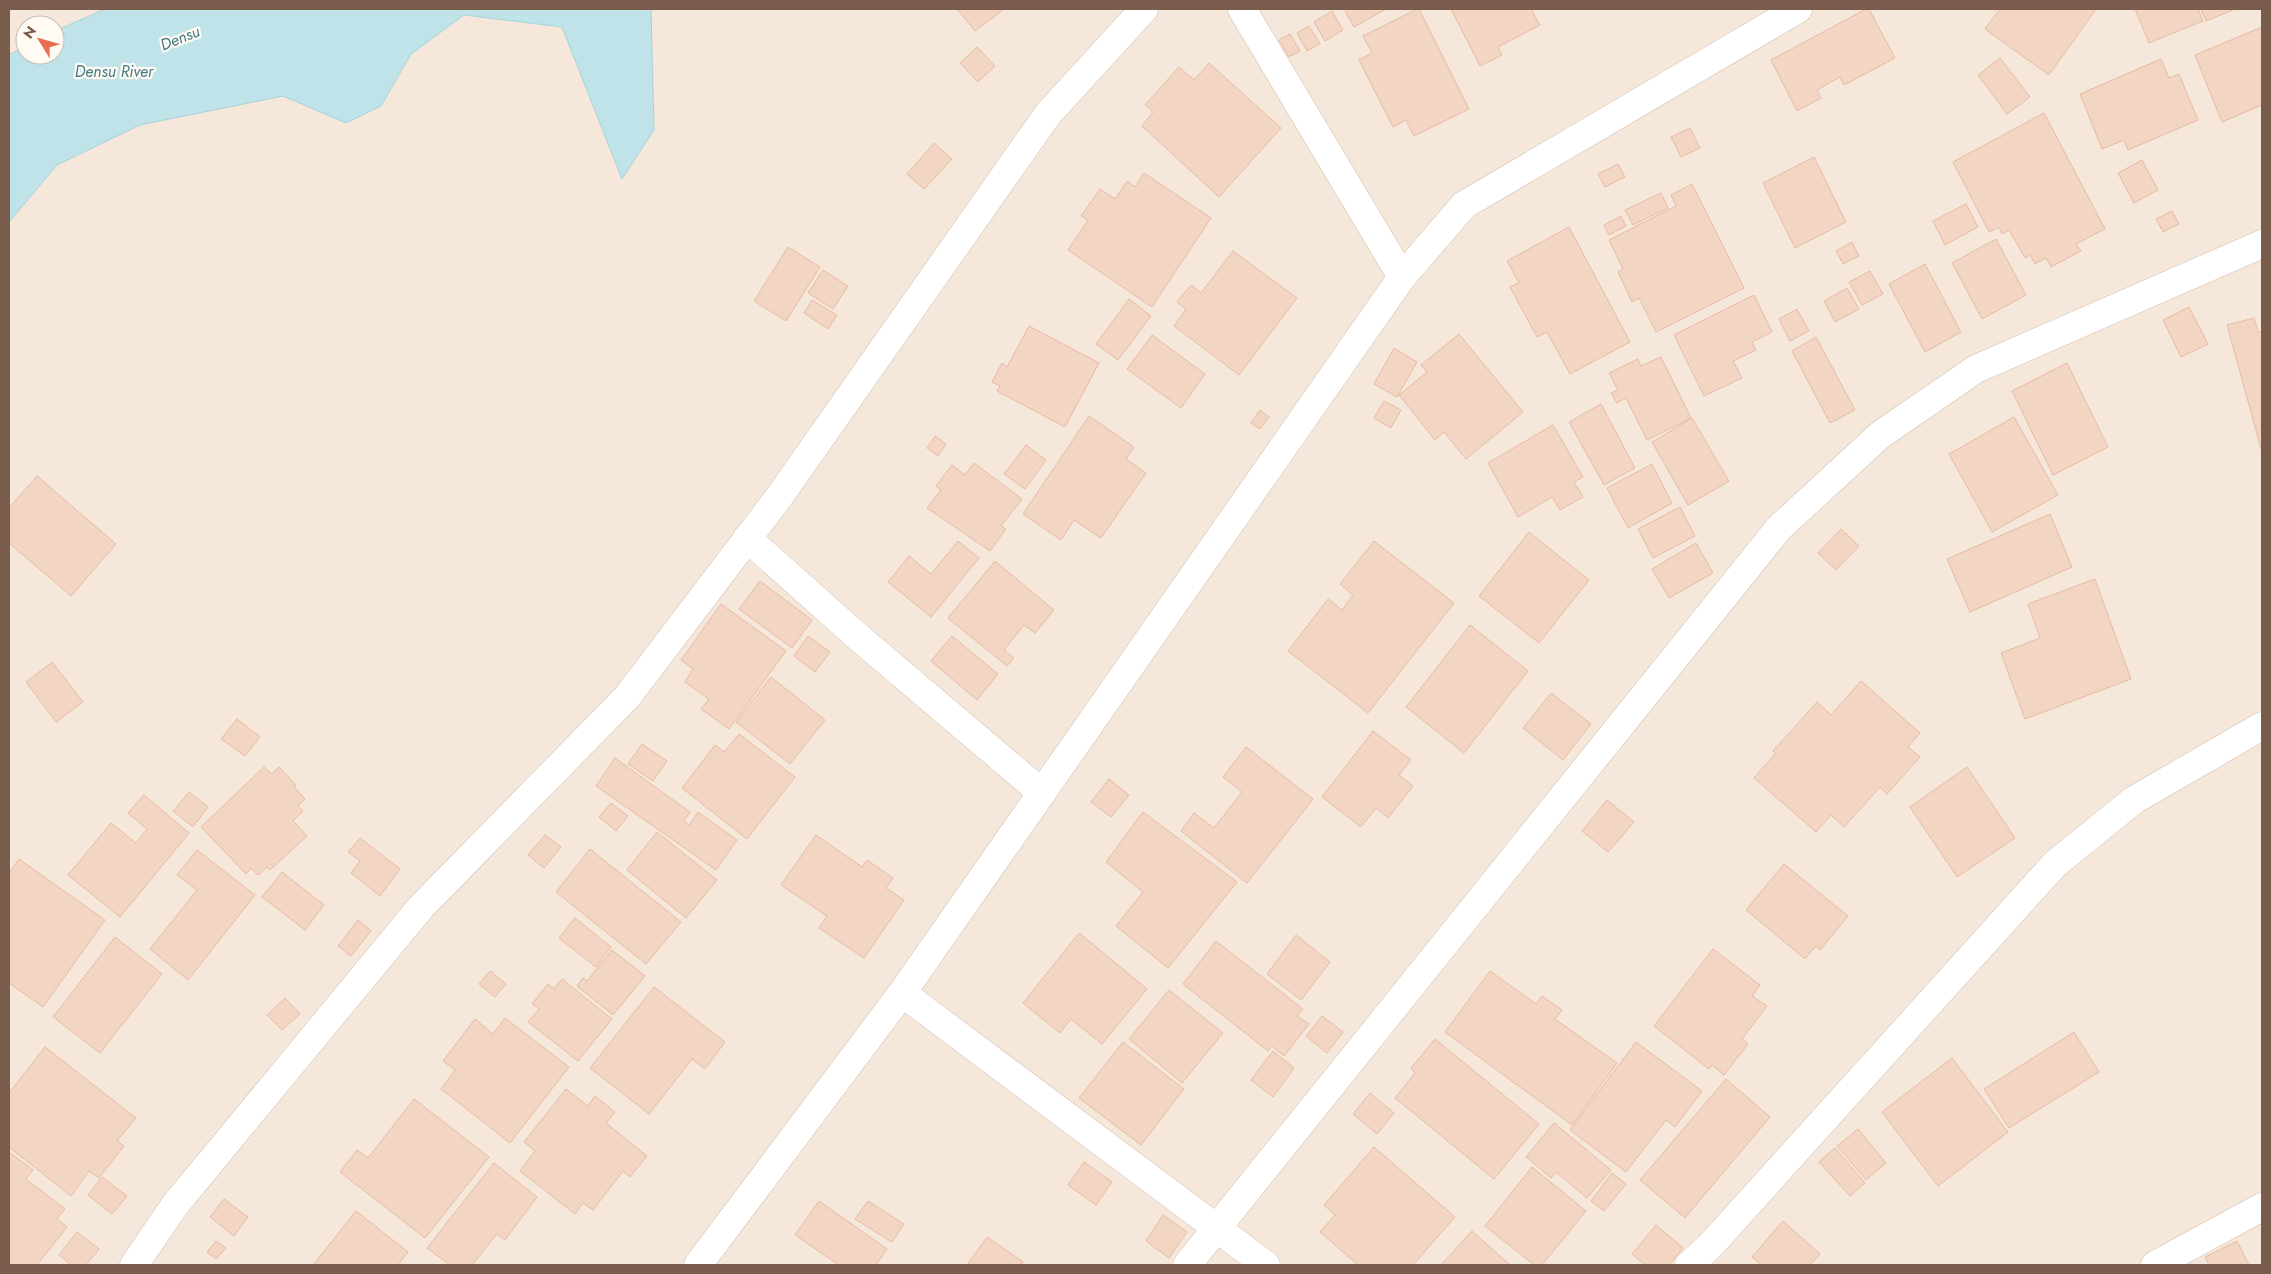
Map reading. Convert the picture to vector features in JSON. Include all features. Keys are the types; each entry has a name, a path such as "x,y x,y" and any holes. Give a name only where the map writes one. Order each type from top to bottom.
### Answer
{"street":[{"path":"134,1265 175,1205 421,907 628,697 748,538 1048,114 1144,9"},
{"path":"1242,9 1402,277"},
{"path":"698,1265 902,993 1402,277 1464,205 1798,9"},
{"path":"1187,1265 1778,528 1880,435 1976,369 2262,244"},
{"path":"748,538 857,636 1042,793"},
{"path":"1689,1265 1723,1231 2056,864 2134,800 2262,726"},
{"path":"902,993 1266,1265"},
{"path":"2155,1265 2262,1207"}],"shaded area":[{"path":"9,9 105,9 65,27 65,15 15,15 15,52 9,55"},
{"path":"651,9 2262,9 2262,1265 9,1265 9,222 57,165 140,125 283,96 346,123 381,106 411,54 464,15 562,27 622,178 654,130"}],"water":[{"name":"Densu River","path":"105,9 651,9 654,130 622,179 562,27 464,15 411,54 381,106 346,123 283,96 140,125 57,165 9,222 9,55 15,52 15,65 65,65 65,27"}],"building":[{"path":"957,9 1004,9 975,31"},
{"path":"1344,9 1386,9 1354,27"},
{"path":"1419,9 1469,109 1414,136 1406,120 1393,127 1359,60 1372,53 1363,36"},
{"path":"1451,9 1531,9 1540,25 1498,47 1502,55 1480,66"},
{"path":"1869,9 1895,58 1844,85 1840,77 1817,90 1821,98 1797,111 1771,60"},
{"path":"2000,9 2096,9 2049,75 1985,29"},
{"path":"2135,9 2198,9 2203,21 2149,43"},
{"path":"2201,9 2235,9 2206,21"},
{"path":"1332,11 1343,30 1325,41 1314,22"},
{"path":"1309,26 1320,44 1307,51 1297,33"},
{"path":"2262,27 2262,105 2222,122 2195,55"},
{"path":"1290,34 1300,51 1289,57 1279,40"},
{"path":"977,47 995,66 978,82 960,63"},
{"path":"2000,58 2030,97 2007,114 1978,75"},
{"path":"2161,59 2169,78 2179,74 2198,120 2128,150 2124,140 2102,149 2080,94"},
{"path":"1209,63 1281,128 1219,197 1142,126 1153,112 1145,105 1179,67 1194,80"},
{"path":"2044,113 2105,229 2076,244 2081,251 2051,267 2046,258 2035,264 2030,255 2025,258 2009,230 2002,234 1999,227 1989,232 1953,162"},
{"path":"1690,128 1700,148 1681,157 1671,137"},
{"path":"934,143 952,159 924,189 907,174"},
{"path":"1814,157 1846,222 1795,248 1763,183"},
{"path":"2142,160 2158,190 2134,203 2118,173"},
{"path":"1618,164 1625,177 1605,187 1598,174"},
{"path":"1144,173 1211,218 1152,307 1068,250 1088,220 1081,216 1100,189 1115,199 1127,181 1135,187"},
{"path":"1692,184 1744,288 1656,332 1639,298 1632,302 1618,272 1623,269 1609,240 1676,206 1671,195"},
{"path":"1661,193 1668,208 1633,225 1625,210"},
{"path":"1966,204 1978,227 1945,245 1933,221"},
{"path":"2172,211 2179,224 2163,232 2156,219"},
{"path":"1621,216 1626,226 1609,235 1604,225"},
{"path":"1569,227 1630,342 1570,374 1547,332 1537,337 1510,287 1519,283 1507,261"},
{"path":"1996,239 2026,295 1982,319 1952,263"},
{"path":"1852,242 1859,256 1843,264 1836,251"},
{"path":"788,247 820,267 786,321 754,301"},
{"path":"1233,251 1297,298 1239,375 1174,326 1186,309 1177,302 1191,285 1201,293"},
{"path":"1925,264 1961,332 1925,352 1889,284"},
{"path":"823,270 848,286 833,309 808,293"},
{"path":"1870,271 1883,294 1862,305 1849,282"},
{"path":"1847,288 1859,309 1835,322 1824,301"},
{"path":"1754,295 1772,332 1752,342 1756,350 1733,361 1742,378 1704,396 1674,335"},
{"path":"1129,299 1151,316 1118,360 1096,344"},
{"path":"812,300 837,315 828,329 804,313"},
{"path":"2189,307 2208,344 2181,357 2163,320"},
{"path":"1797,309 1809,331 1790,341 1779,319"},
{"path":"2254,318 2258,332 2262,331 2262,452 2227,325"},
{"path":"1029,326 1099,363 1065,427 997,391 1000,386 992,382 1002,363 1007,367"},
{"path":"1459,334 1523,412 1466,459 1444,432 1435,440 1399,395 1427,372 1421,365"},
{"path":"1152,335 1205,374 1181,408 1127,369"},
{"path":"1816,337 1855,410 1830,423 1792,351"},
{"path":"1394,348 1417,362 1397,397 1374,384"},
{"path":"1661,357 1691,418 1647,440 1626,398 1617,403 1611,393 1618,390 1609,373 1638,359 1641,366"},
{"path":"2067,363 2108,447 2053,475 2012,391"},
{"path":"1384,401 1401,410 1391,428 1374,418"},
{"path":"1601,404 1635,468 1604,485 1569,422"},
{"path":"1260,410 1269,417 1260,429 1251,423"},
{"path":"1089,416 1134,447 1126,459 1146,473 1101,538 1074,520 1061,540 1023,514"},
{"path":"2014,417 2058,495 1992,532 1949,454"},
{"path":"1692,418 1729,481 1688,505 1652,442"},
{"path":"1553,425 1583,477 1574,482 1583,497 1560,510 1552,497 1518,517 1488,463"},
{"path":"935,436 946,444 938,456 927,448"},
{"path":"1026,445 1046,460 1025,489 1004,474"},
{"path":"974,463 1022,499 1001,526 1006,529 990,551 927,508 941,490 936,486 952,465 965,475"},
{"path":"1652,464 1672,503 1628,528 1607,488"},
{"path":"37,476 116,544 71,596 9,543 9,508"},
{"path":"1680,507 1695,536 1653,558 1638,529"},
{"path":"2050,514 2072,567 1970,612 1947,559"},
{"path":"1841,529 1859,546 1836,570 1818,553"},
{"path":"1529,532 1589,580 1539,643 1479,596"},
{"path":"958,541 979,558 931,617 888,582 909,556 931,574"},
{"path":"1374,541 1454,603 1368,713 1288,651 1328,599 1342,610 1353,595 1340,584"},
{"path":"1696,543 1713,573 1669,598 1652,569"},
{"path":"995,561 1054,610 1035,633 1024,625 1004,650 1014,658 1007,666 948,618"},
{"path":"2095,579 2131,679 2025,719 2001,653 2040,638 2028,604"},
{"path":"760,581 812,620 792,648 739,609"},
{"path":"721,604 786,651 729,729 701,709 709,699 685,682 693,669 681,660"},
{"path":"1470,625 1528,671 1464,753 1406,707"},
{"path":"808,636 830,652 815,672 794,656"},
{"path":"952,636 998,674 977,700 931,661"},
{"path":"52,662 83,702 56,722 26,682"},
{"path":"771,677 825,720 790,764 736,722"},
{"path":"1861,681 1920,733 1908,747 1920,757 1887,794 1880,787 1844,827 1831,815 1816,832 1754,778 1776,753 1773,751 1817,702 1831,715"},
{"path":"1551,693 1591,724 1563,760 1523,728"},
{"path":"237,719 260,737 245,756 221,739"},
{"path":"1373,731 1411,760 1399,775 1413,786 1388,818 1376,808 1361,827 1322,797"},
{"path":"739,734 795,777 747,839 682,788 715,745 724,752"},
{"path":"642,744 667,761 653,781 628,764"},
{"path":"1246,747 1313,799 1247,883 1181,831 1194,813 1214,828 1242,792 1223,777"},
{"path":"615,758 690,812 684,821 689,825 698,812 737,840 716,870 596,786"},
{"path":"264,767 272,774 279,767 296,785 294,787 305,799 298,806 303,811 293,821 307,836 270,870 267,867 258,875 251,868 246,874 201,827"},
{"path":"1967,767 2015,838 1957,877 1910,807"},
{"path":"1109,779 1129,795 1111,817 1091,802"},
{"path":"189,792 208,807 193,827 173,811"},
{"path":"144,795 189,833 120,917 68,875 111,823 136,843 147,829 128,813"},
{"path":"1607,800 1634,822 1608,852 1582,831"},
{"path":"611,803 628,816 616,831 599,817"},
{"path":"1143,812 1237,882 1168,968 1116,926 1143,892 1106,862"},
{"path":"657,832 717,880 686,918 627,870"},
{"path":"545,835 561,847 544,868 528,855"},
{"path":"816,835 862,867 867,860 893,878 886,888 904,900 864,958 819,928 827,916 781,885"},
{"path":"360,838 400,869 380,896 351,873 360,861 348,852"},
{"path":"590,849 681,922 646,964 556,892"},
{"path":"197,850 255,895 188,980 150,949 197,890 177,875"},
{"path":"19,859 105,920 43,1007 9,983 9,873"},
{"path":"1784,864 1848,916 1820,950 1816,946 1805,959 1746,910"},
{"path":"282,872 324,905 305,930 262,897"},
{"path":"575,918 611,947 596,967 559,938"},
{"path":"358,920 371,931 351,956 338,946"},
{"path":"1079,933 1147,989 1102,1044 1071,1019 1060,1033 1023,1003"},
{"path":"1296,935 1330,962 1301,1000 1267,974"},
{"path":"115,937 162,974 100,1053 53,1017"},
{"path":"1216,941 1303,1009 1297,1016 1309,1024 1284,1056 1272,1046 1268,1051 1183,984"},
{"path":"1713,949 1760,985 1752,996 1767,1006 1742,1039 1748,1044 1724,1075 1712,1065 1709,1069 1654,1026"},
{"path":"612,950 645,976 613,1015 577,986 583,978 587,981"},
{"path":"490,971 506,984 495,997 479,984"},
{"path":"1490,971 1536,1004 1542,996 1562,1010 1555,1019 1617,1063 1572,1125 1445,1032"},
{"path":"562,979 612,1019 578,1061 528,1022 539,1009 532,1004 548,984 554,989"},
{"path":"654,987 725,1042 705,1069 692,1059 649,1114 590,1068"},
{"path":"1169,990 1223,1033 1182,1083 1129,1039"},
{"path":"285,998 300,1014 282,1030 267,1015"},
{"path":"1322,1016 1343,1032 1327,1053 1306,1036"},
{"path":"505,1018 569,1067 510,1143 441,1089 455,1070 443,1061 475,1019 493,1034"},
{"path":"2074,1032 2099,1072 2009,1128 1984,1089"},
{"path":"1435,1039 1539,1124 1494,1179 1395,1098 1415,1073 1411,1068"},
{"path":"1123,1042 1184,1089 1141,1145 1079,1098"},
{"path":"1636,1042 1702,1091 1675,1127 1666,1120 1626,1172 1570,1130"},
{"path":"45,1047 136,1118 117,1141 124,1146 99,1178 89,1171 71,1196 9,1147 9,1093"},
{"path":"1273,1051 1294,1068 1273,1097 1251,1080"},
{"path":"1952,1058 2008,1132 1938,1186 1882,1112"},
{"path":"1726,1079 1770,1117 1685,1218 1640,1180"},
{"path":"566,1089 588,1106 595,1096 615,1112 606,1123 647,1156 630,1177 623,1171 593,1210 583,1203 575,1214 520,1171 535,1151 524,1142"},
{"path":"1370,1093 1394,1113 1377,1134 1353,1114"},
{"path":"414,1099 489,1157 425,1238 340,1172 357,1150 368,1158"},
{"path":"1554,1123 1611,1170 1587,1198 1556,1172 1551,1178 1526,1157"},
{"path":"1858,1129 1886,1163 1866,1180 1837,1146"},
{"path":"1374,1147 1455,1217 1413,1265 1358,1265 1320,1232 1335,1215 1324,1205"},
{"path":"1835,1148 1865,1183 1850,1196 1819,1162"},
{"path":"9,1152 33,1170 26,1179 65,1209 57,1219 67,1227 37,1265 9,1265"},
{"path":"1084,1162 1112,1182 1096,1205 1068,1185"},
{"path":"494,1163 537,1197 505,1240 497,1234 472,1265 450,1265 427,1248"},
{"path":"1532,1167 1586,1211 1542,1265 1534,1265 1485,1226"},
{"path":"1612,1173 1626,1184 1604,1211 1591,1201"},
{"path":"102,1177 127,1196 112,1214 88,1195"},
{"path":"224,1199 248,1217 234,1236 210,1217"},
{"path":"819,1201 887,1249 876,1265 839,1265 795,1235"},
{"path":"868,1201 904,1224 892,1242 855,1219"},
{"path":"356,1211 408,1252 398,1265 313,1265"},
{"path":"1163,1215 1187,1232 1169,1258 1146,1241"},
{"path":"1783,1221 1820,1254 1810,1265 1762,1265 1752,1257"},
{"path":"1656,1225 1683,1248 1669,1265 1645,1265 1632,1254"},
{"path":"1472,1231 1510,1265 1441,1265"},
{"path":"77,1232 99,1249 86,1265 71,1265 59,1255"},
{"path":"987,1237 1023,1262 1021,1265 967,1265"},
{"path":"216,1241 226,1248 216,1259 207,1252"},
{"path":"2237,1241 2249,1265 2209,1265 2205,1257"}],"water label":[{"name":"Densu","path":"180,38"}]}
